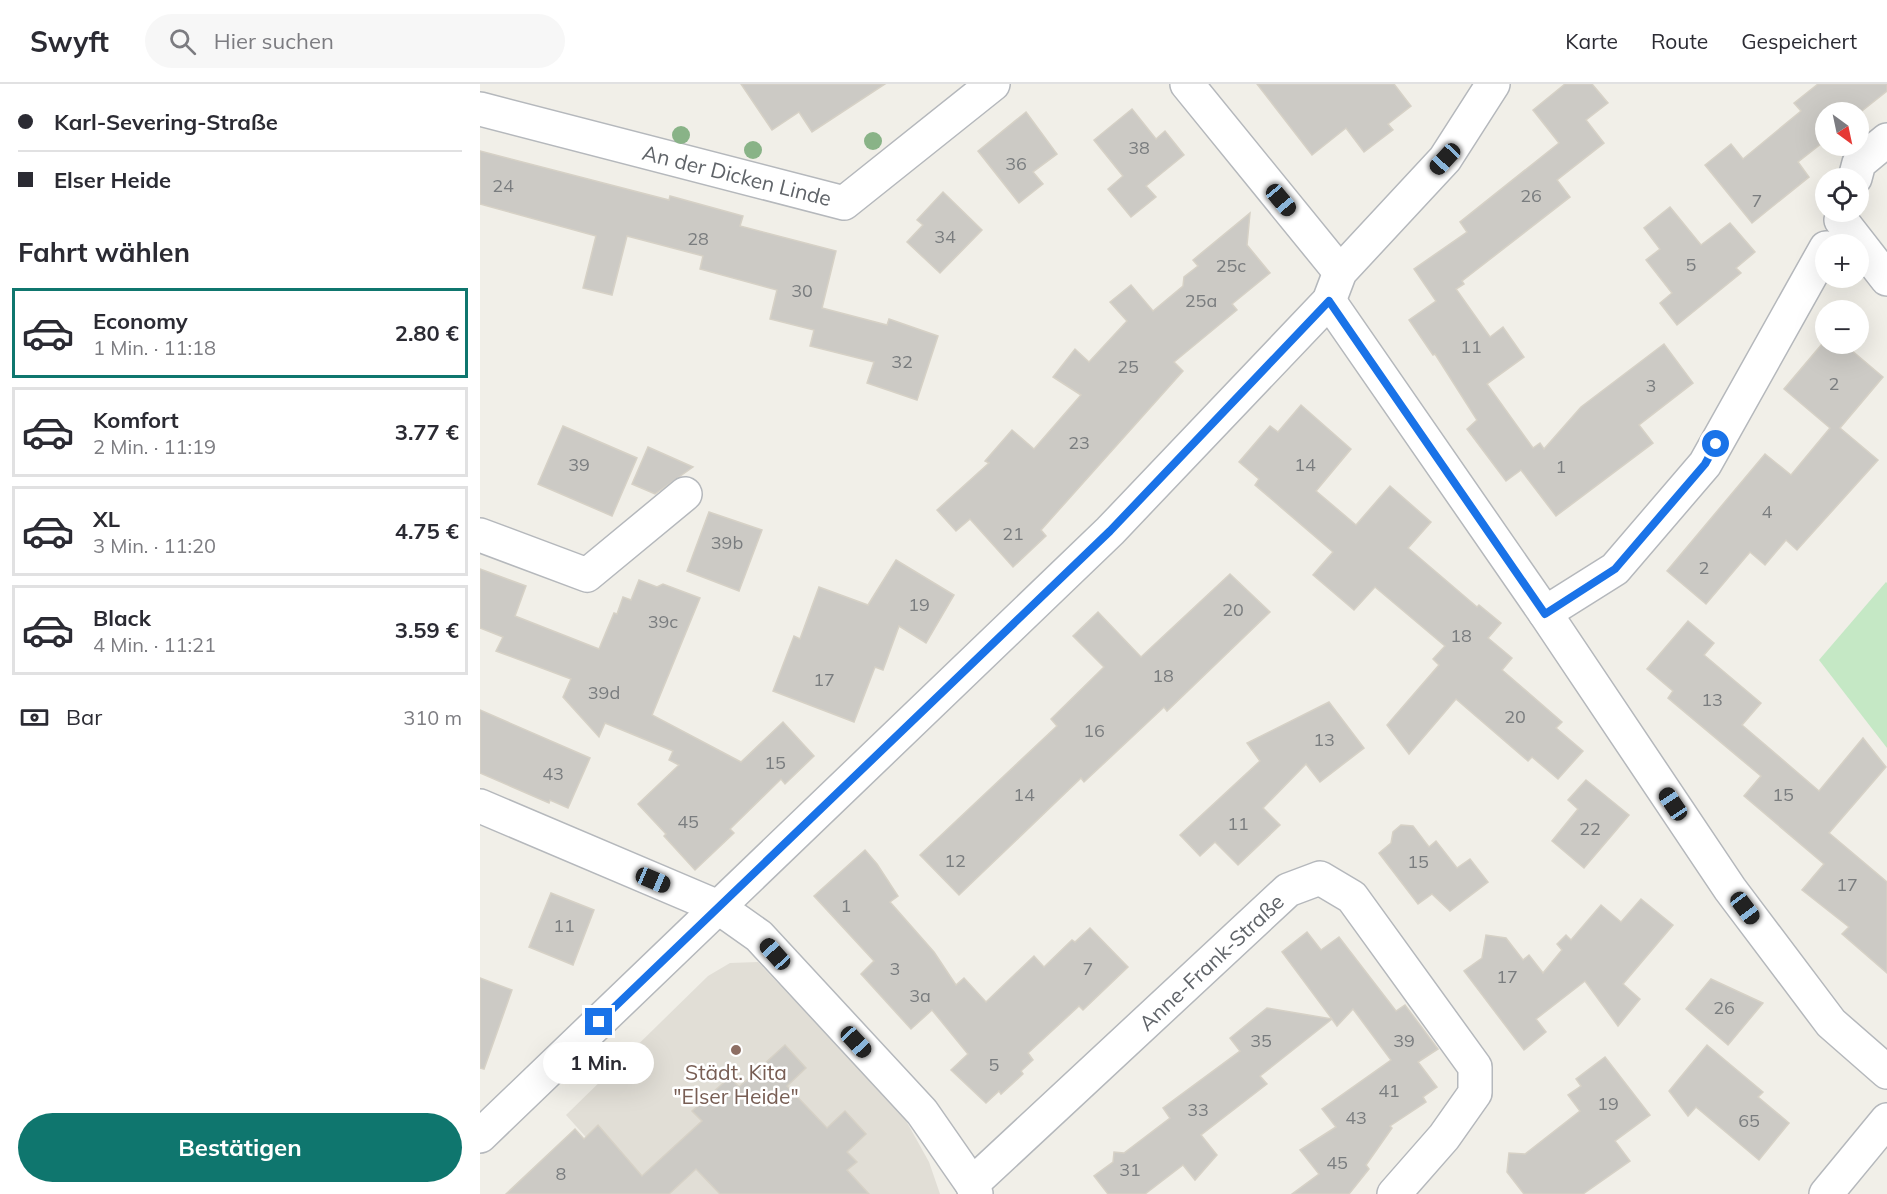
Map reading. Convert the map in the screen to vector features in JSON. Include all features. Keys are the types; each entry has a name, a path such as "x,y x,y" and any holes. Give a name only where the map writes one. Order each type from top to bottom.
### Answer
{"street":[{"name":"An der Dicken Linde","path":"480,109 844,203 993,84"},
{"path":"1187,84 1335,286 1545,614 1730,889 1831,1023 1887,1072"},
{"path":"480,1136 1110,531 1335,286 1445,159 1493,84"},
{"path":"1857,168 1859,163 1887,140"},
{"path":"1545,614 1615,569 1705,464 1835,231 1887,279"},
{"path":"480,535 587,575 685,494"},
{"name":"Anne-Frank-Straße","path":"480,806 718,907 759,936 914,1104 974,1189 1288,890 1320,878 1352,897 1475,1067 1475,1094 1444,1137 1394,1194"},
{"path":"1826,1194 1887,1120"}],"shaded area":[{"name":"Städt. Kita \"Elser Heide\"","path":"758,962 904,1117 929,1162 940,1194 637,1194 566,1115 708,976 730,963"}],"green space":[{"path":"1887,583 1887,748 1819,660"}],"building":[{"path":"741,84 885,84 812,132 799,112 772,130"},
{"path":"1257,84 1394,84 1411,106 1388,124 1393,130 1364,152 1346,128 1312,155"},
{"path":"1565,84 1592,84 1608,103 1586,120 1604,143 1557,180 1570,197 1462,281 1464,284 1456,289 1490,337 1503,327 1524,357 1487,384 1533,448 1540,443 1544,449 1581,407 1664,344 1693,383 1639,425 1653,443 1556,516 1521,470 1506,481 1467,429 1477,420 1435,354 1433,355 1409,320 1436,301 1414,269 1467,232 1460,222 1559,143 1533,110"},
{"path":"1818,84 1887,84 1887,91 1869,105 1869,102 1815,102 1815,149 1798,162 1809,177 1752,223 1705,165 1731,144 1743,159 1801,111 1794,103"},
{"path":"1132,109 1156,139 1165,131 1184,155 1146,186 1156,197 1131,217 1108,189 1123,176 1094,140"},
{"path":"1026,112 1057,154 1033,172 1043,184 1019,203 978,151"},
{"path":"480,151 669,200 670,196 743,216 740,226 836,251 822,308 887,325 889,319 938,336 917,400 867,383 874,362 810,346 814,330 770,319 777,290 700,269 703,256 627,236 612,295 583,288 596,236 480,204"},
{"path":"943,192 982,230 940,273 907,242 923,225 917,220"},
{"path":"1670,207 1701,245 1730,223 1755,252 1736,268 1741,273 1677,325 1660,303 1672,293 1646,260 1660,249 1644,228"},
{"path":"1250,213 1247,245 1270,273 1232,304 1237,310 1174,362 1183,371 1041,530 1046,536 1013,567 970,519 956,531 937,510 989,463 985,461 1012,430 1034,449 1081,395 1053,377 1075,349 1089,362 1127,321 1110,302 1131,285 1153,311 1183,286 1184,277 1198,266 1193,260"},
{"path":"1815,352 1856,354 1883,377 1840,428 1878,460 1797,550 1786,540 1765,565 1750,552 1706,604 1667,571 1765,454 1791,475 1830,428 1784,389"},
{"path":"1301,405 1351,449 1316,491 1356,525 1390,486 1431,522 1408,548 1477,607 1479,605 1501,623 1488,638 1512,658 1502,670 1562,722 1556,728 1583,751 1558,779 1532,757 1528,761 1456,699 1409,754 1387,725 1439,665 1433,659 1445,646 1375,587 1354,610 1313,575 1333,552 1255,485 1259,479 1239,462 1270,426 1278,432"},
{"path":"563,426 637,458 612,516 538,484"},
{"path":"648,447 693,467 655,494 632,484"},
{"path":"709,512 762,530 739,591 687,571"},
{"path":"896,560 954,595 926,643 899,626 883,670 875,667 854,722 773,691 794,636 800,639 819,587 868,605"},
{"path":"480,569 526,586 515,616 599,649 623,597 631,600 639,580 657,587 663,584 700,598 652,715 741,762 783,722 814,756 785,784 781,779 730,829 734,833 695,870 638,804 679,765 669,760 673,751 605,723 599,737 563,697 571,679 496,651 503,637 480,628"},
{"path":"1230,574 1270,612 1167,711 1164,707 1084,782 1081,778 959,895 920,855 1057,726 1051,719 1104,667 1073,636 1098,612 1141,657"},
{"path":"1688,621 1714,643 1704,655 1761,703 1742,725 1819,791 1863,738 1886,767 1829,833 1887,882 1887,973 1842,934 1849,927 1802,890 1824,864 1744,796 1761,776 1668,698 1673,691 1647,669"},
{"path":"1329,702 1364,748 1320,782 1306,764 1263,808 1280,825 1238,865 1215,842 1200,856 1180,835 1260,761 1247,743"},
{"path":"480,710 590,758 568,808 550,800 549,803 480,773"},
{"path":"1586,780 1629,815 1584,868 1552,841 1578,809 1568,800"},
{"path":"1401,825 1413,826 1429,847 1436,841 1457,868 1470,859 1488,882 1450,911 1432,894 1418,904 1379,853 1391,843 1393,832"},
{"path":"865,850 898,896 890,902 934,952 956,985 964,978 986,1002 1034,956 1044,967 1072,940 1075,942 1090,928 1128,967 1083,1010 1079,1006 1028,1053 1033,1060 1021,1071 1023,1074 1001,1094 999,1091 986,1103 951,1070 968,1054 932,1010 911,1029 861,974 874,961 814,896"},
{"path":"551,893 594,910 573,965 529,947"},
{"path":"1641,899 1673,925 1623,984 1640,999 1618,1026 1585,981 1536,1019 1546,1032 1524,1050 1464,971 1482,958 1486,935 1506,938 1523,960 1529,955 1543,973 1562,950 1557,944 1566,935 1571,940 1601,905 1621,922"},
{"path":"1307,932 1321,950 1339,937 1396,1011 1405,1005 1438,1049 1418,1062 1437,1087 1423,1097 1426,1102 1390,1126 1392,1128 1366,1165 1369,1169 1349,1194 1292,1194 1319,1174 1300,1150 1336,1127 1322,1109 1391,1060 1353,1009 1337,1026 1282,952"},
{"path":"480,978 512,990 484,1069 480,1068"},
{"path":"1711,979 1763,1003 1728,1045 1686,1009"},
{"path":"1267,1008 1332,1019 1260,1076 1267,1084 1201,1135 1217,1155 1195,1180 1183,1165 1145,1194 1108,1194 1094,1176 1113,1162 1114,1152 1124,1153 1170,1118 1163,1108 1240,1051 1230,1038"},
{"path":"785,1045 806,1068 787,1086 827,1128 845,1111 866,1134 847,1152 857,1162 847,1170 869,1194 720,1194 696,1169 669,1194 506,1194 575,1129 584,1139 598,1125 642,1176 702,1121 692,1111 730,1077 739,1087"},
{"path":"1707,1045 1763,1092 1758,1097 1789,1123 1759,1160 1696,1107 1688,1116 1669,1091"},
{"path":"1605,1057 1650,1115 1615,1141 1630,1161 1583,1194 1524,1194 1507,1172 1509,1153 1525,1154 1580,1111 1568,1095 1581,1086 1576,1079"}],"place":[{"name":"Städt. Kita \"Elser Heide\"","path":"736,1050"}],"route":[{"path":"599,1022 1110,531 1329,301 1545,614 1615,569 1705,464 1716,444"}]}
